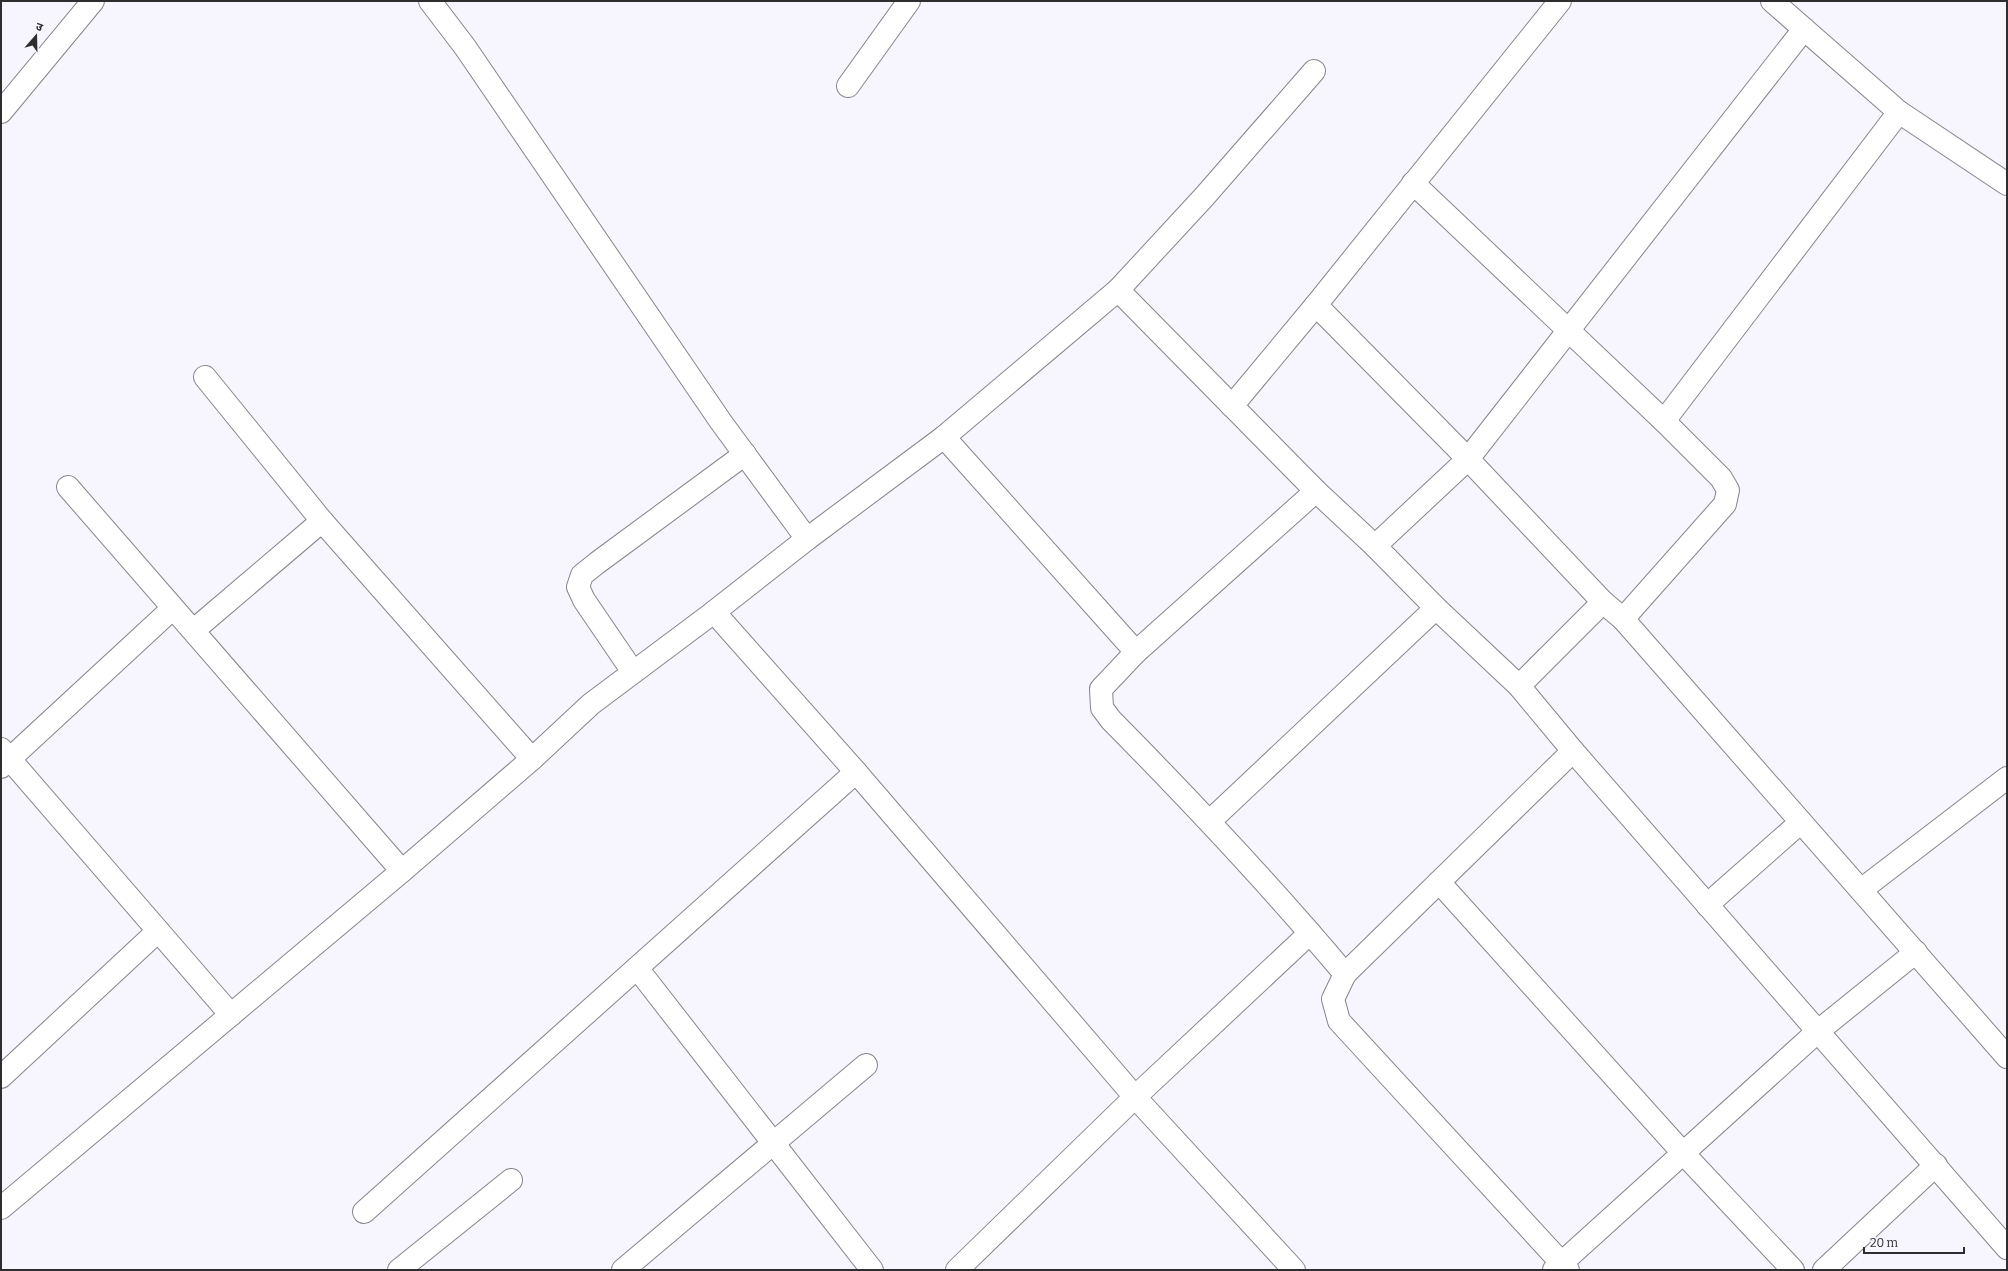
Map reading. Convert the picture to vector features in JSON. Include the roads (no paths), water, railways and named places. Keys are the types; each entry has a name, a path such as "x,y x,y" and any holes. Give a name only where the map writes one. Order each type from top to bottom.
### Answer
{"street":[{"path":"1,112 93,1"},
{"path":"430,1 465,47 745,454 807,539"},
{"path":"848,86 909,1"},
{"path":"1232,406 1316,305 1560,1"},
{"path":"1772,1 1899,112 2007,184"},
{"path":"1375,546 1468,460 1804,29"},
{"path":"1,1208 402,871 532,759 591,704 714,612 807,539 944,437 1118,290 1204,197 1314,71"},
{"path":"1664,421 1899,112"},
{"path":"1413,183 1664,421 1721,478 1728,490 1725,504 1623,619"},
{"path":"1118,290 1316,491 1375,546 1436,608 1520,686 1573,751 2007,1248"},
{"path":"1316,305 1468,460 1603,602 1623,619 2007,1057"},
{"path":"206,377 322,521 532,759"},
{"path":"944,437 1136,652"},
{"path":"633,672 584,600 578,587 582,575 597,562 745,454"},
{"path":"68,487 172,609 194,630 402,871"},
{"path":"1316,491 1136,652 1100,689 1102,708 1111,720 1210,820 1345,974"},
{"path":"194,630 322,521"},
{"path":"1520,686 1603,602"},
{"path":"1210,820 1436,608"},
{"path":"172,609 4,759 231,1015"},
{"path":"714,612 856,772 1135,1097 1294,1270"},
{"path":"1573,751 1345,974 1333,999 1339,1020 1561,1268 1683,1153 1817,1032 1916,952"},
{"path":"364,1212 856,772"},
{"path":"1861,890 2007,778"},
{"path":"1707,905 1801,822"},
{"path":"1439,882 1683,1153 1793,1270"},
{"path":"1,1077 158,931"},
{"path":"957,1270 1135,1097 1310,933"},
{"path":"637,968 774,1142 872,1270"},
{"path":"623,1270 866,1065"},
{"path":"1824,1270 1936,1165"},
{"path":"398,1270 511,1180"}]}
